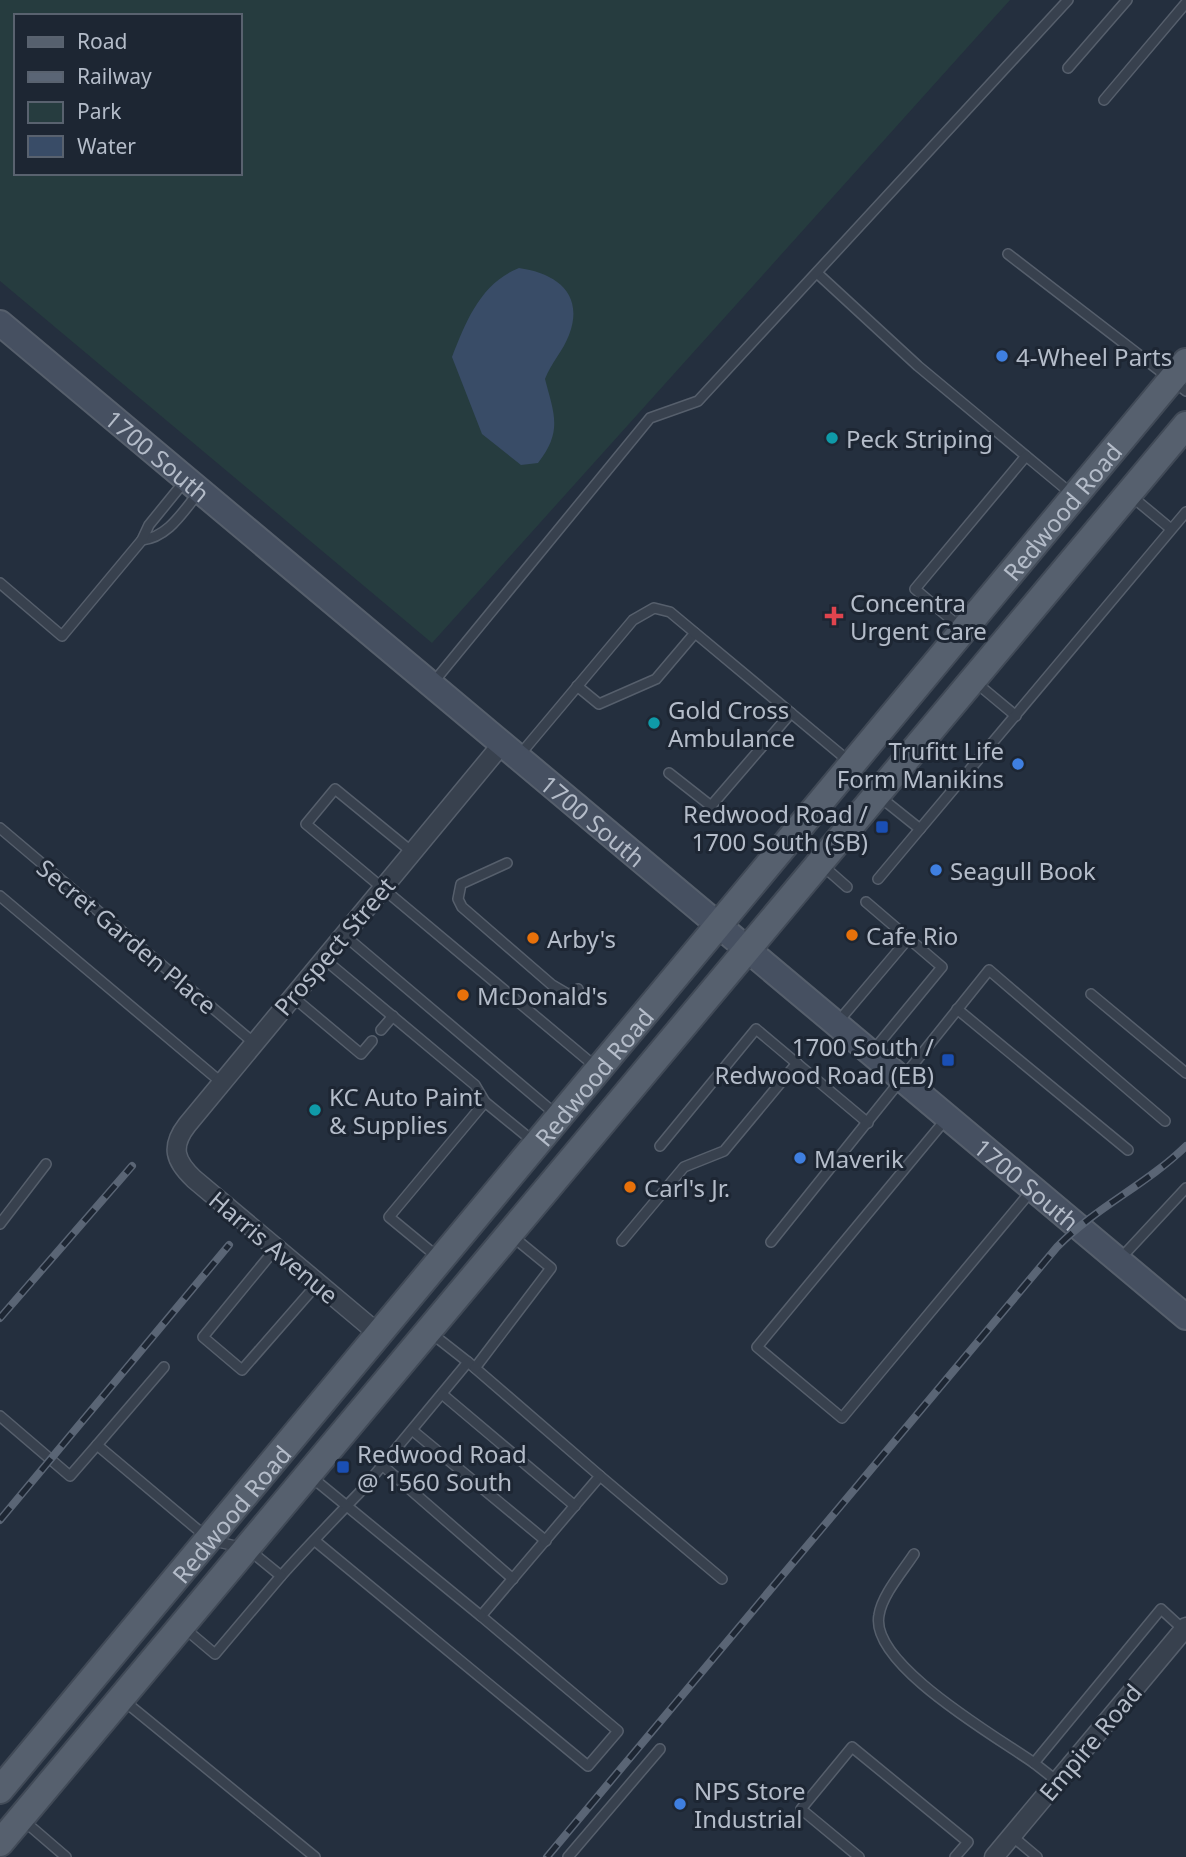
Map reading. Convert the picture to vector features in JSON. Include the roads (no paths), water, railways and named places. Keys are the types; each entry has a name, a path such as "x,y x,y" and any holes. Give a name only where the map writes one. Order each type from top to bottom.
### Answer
{"main road":[{"name":"Redwood Road","path":"0,1790 601,1071 1074,496 1181,378"},
{"name":"Redwood Road","path":"0,1843 821,865 1186,425"}],"street":[{"name":"1700 South","path":"0,323 1186,1317"},
{"name":"Prospect Street","path":"175,1153 181,1133 412,852 510,751"},
{"name":"Harris Avenue","path":"175,1153 181,1166 194,1179 381,1336"},
{"name":"Empire Road","path":"994,1857 1185,1628"}],"lane":[{"path":"431,685 650,418 698,401 1068,0"},
{"path":"1068,68 1127,0"},
{"path":"1104,100 1186,3"},
{"path":"1008,254 1181,378"},
{"path":"817,273 918,366 1074,496"},
{"path":"963,630 915,589 1026,456"},
{"path":"0,583 62,636 142,540 149,525 193,485"},
{"path":"142,540 163,534 193,485"},
{"path":"1128,494 1171,529"},
{"path":"878,878 1186,512"},
{"path":"510,751 577,687 633,620 654,608 670,612 852,765"},
{"path":"577,687 599,704 656,679 695,633"},
{"path":"972,680 1016,716"},
{"path":"669,773 711,807 791,713"},
{"path":"412,852 335,789 306,824 601,1071"},
{"path":"878,795 919,829"},
{"name":"Secret Garden Place","path":"0,828 254,1043"},
{"path":"507,863 461,884 458,899 462,907 552,985 569,995 578,989"},
{"path":"821,865 847,887"},
{"name":"Secret Garden Place","path":"0,896 222,1083"},
{"path":"866,902 942,967 871,1054"},
{"path":"344,935 561,1119"},
{"path":"836,1025 908,939"},
{"path":"324,959 475,1085 485,1102 538,1146"},
{"path":"771,1242 989,971 1165,1121"},
{"path":"1091,994 1186,1073"},
{"path":"293,997 361,1054 372,1041"},
{"path":"957,1009 1128,1150"},
{"path":"381,1030 393,1016"},
{"path":"660,1146 756,1029 868,1123"},
{"path":"622,1241 684,1167 724,1151 797,1063"},
{"path":"442,1261 389,1217 485,1102"},
{"path":"947,1117 757,1346 842,1418 1032,1189"},
{"path":"0,1224 46,1164"},
{"path":"1119,1261 1186,1188"},
{"path":"183,1626 215,1654 442,1394 472,1365 551,1268 510,1235"},
{"path":"276,1248 203,1337 242,1370 318,1283"},
{"path":"429,1332 472,1365 722,1579"},
{"path":"0,1416 70,1476 164,1367"},
{"path":"442,1394 575,1506"},
{"path":"412,1430 546,1541"},
{"path":"97,1445 209,1540 248,1549 281,1576"},
{"path":"382,1465 513,1579"},
{"path":"309,1475 618,1731 588,1766 314,1540"},
{"path":"481,1616 600,1476"},
{"path":"914,1554 878,1614 878,1633 886,1650 961,1715 1057,1781"},
{"path":"1034,1763 1161,1609 1185,1628"},
{"path":"122,1699 315,1857"},
{"path":"859,1857 801,1809 852,1746 968,1842 956,1857"},
{"path":"568,1857 660,1749"},
{"path":"21,1818 66,1857"},
{"path":"1012,1836 1037,1857"}],"water":[{"path":"519,268 555,280 570,297 573,308 569,335 545,379 553,413 554,432 538,463 521,465 482,434 452,357 469,317 485,293 494,283"}],"railway":[{"path":"547,1857 1057,1247 1088,1220 1154,1173 1186,1146"},
{"path":"0,1318 132,1166"},
{"path":"0,1520 229,1245"}],"place":[{"name":"4-Wheel Parts","path":"1002,356"},
{"name":"Peck Striping","path":"832,438"},
{"name":"Concentra Urgent Care","path":"834,616"},
{"name":"Gold Cross Ambulance","path":"654,723"},
{"name":"Trufitt Life Form Manikins","path":"1018,764"},
{"name":"Redwood Road / 1700 South (SB)","path":"882,827"},
{"name":"Seagull Book","path":"936,870"},
{"name":"Cafe Rio","path":"852,935"},
{"name":"Arby's","path":"533,938"},
{"name":"McDonald's","path":"463,995"},
{"name":"1700 South / Redwood Road (EB)","path":"948,1060"},
{"name":"KC Auto Paint & Supplies","path":"315,1110"},
{"name":"Maverik","path":"800,1158"},
{"name":"Carl's Jr.","path":"630,1187"},
{"name":"Redwood Road @ 1560 South","path":"343,1467"},
{"name":"NPS Store Industrial","path":"680,1804"}]}
